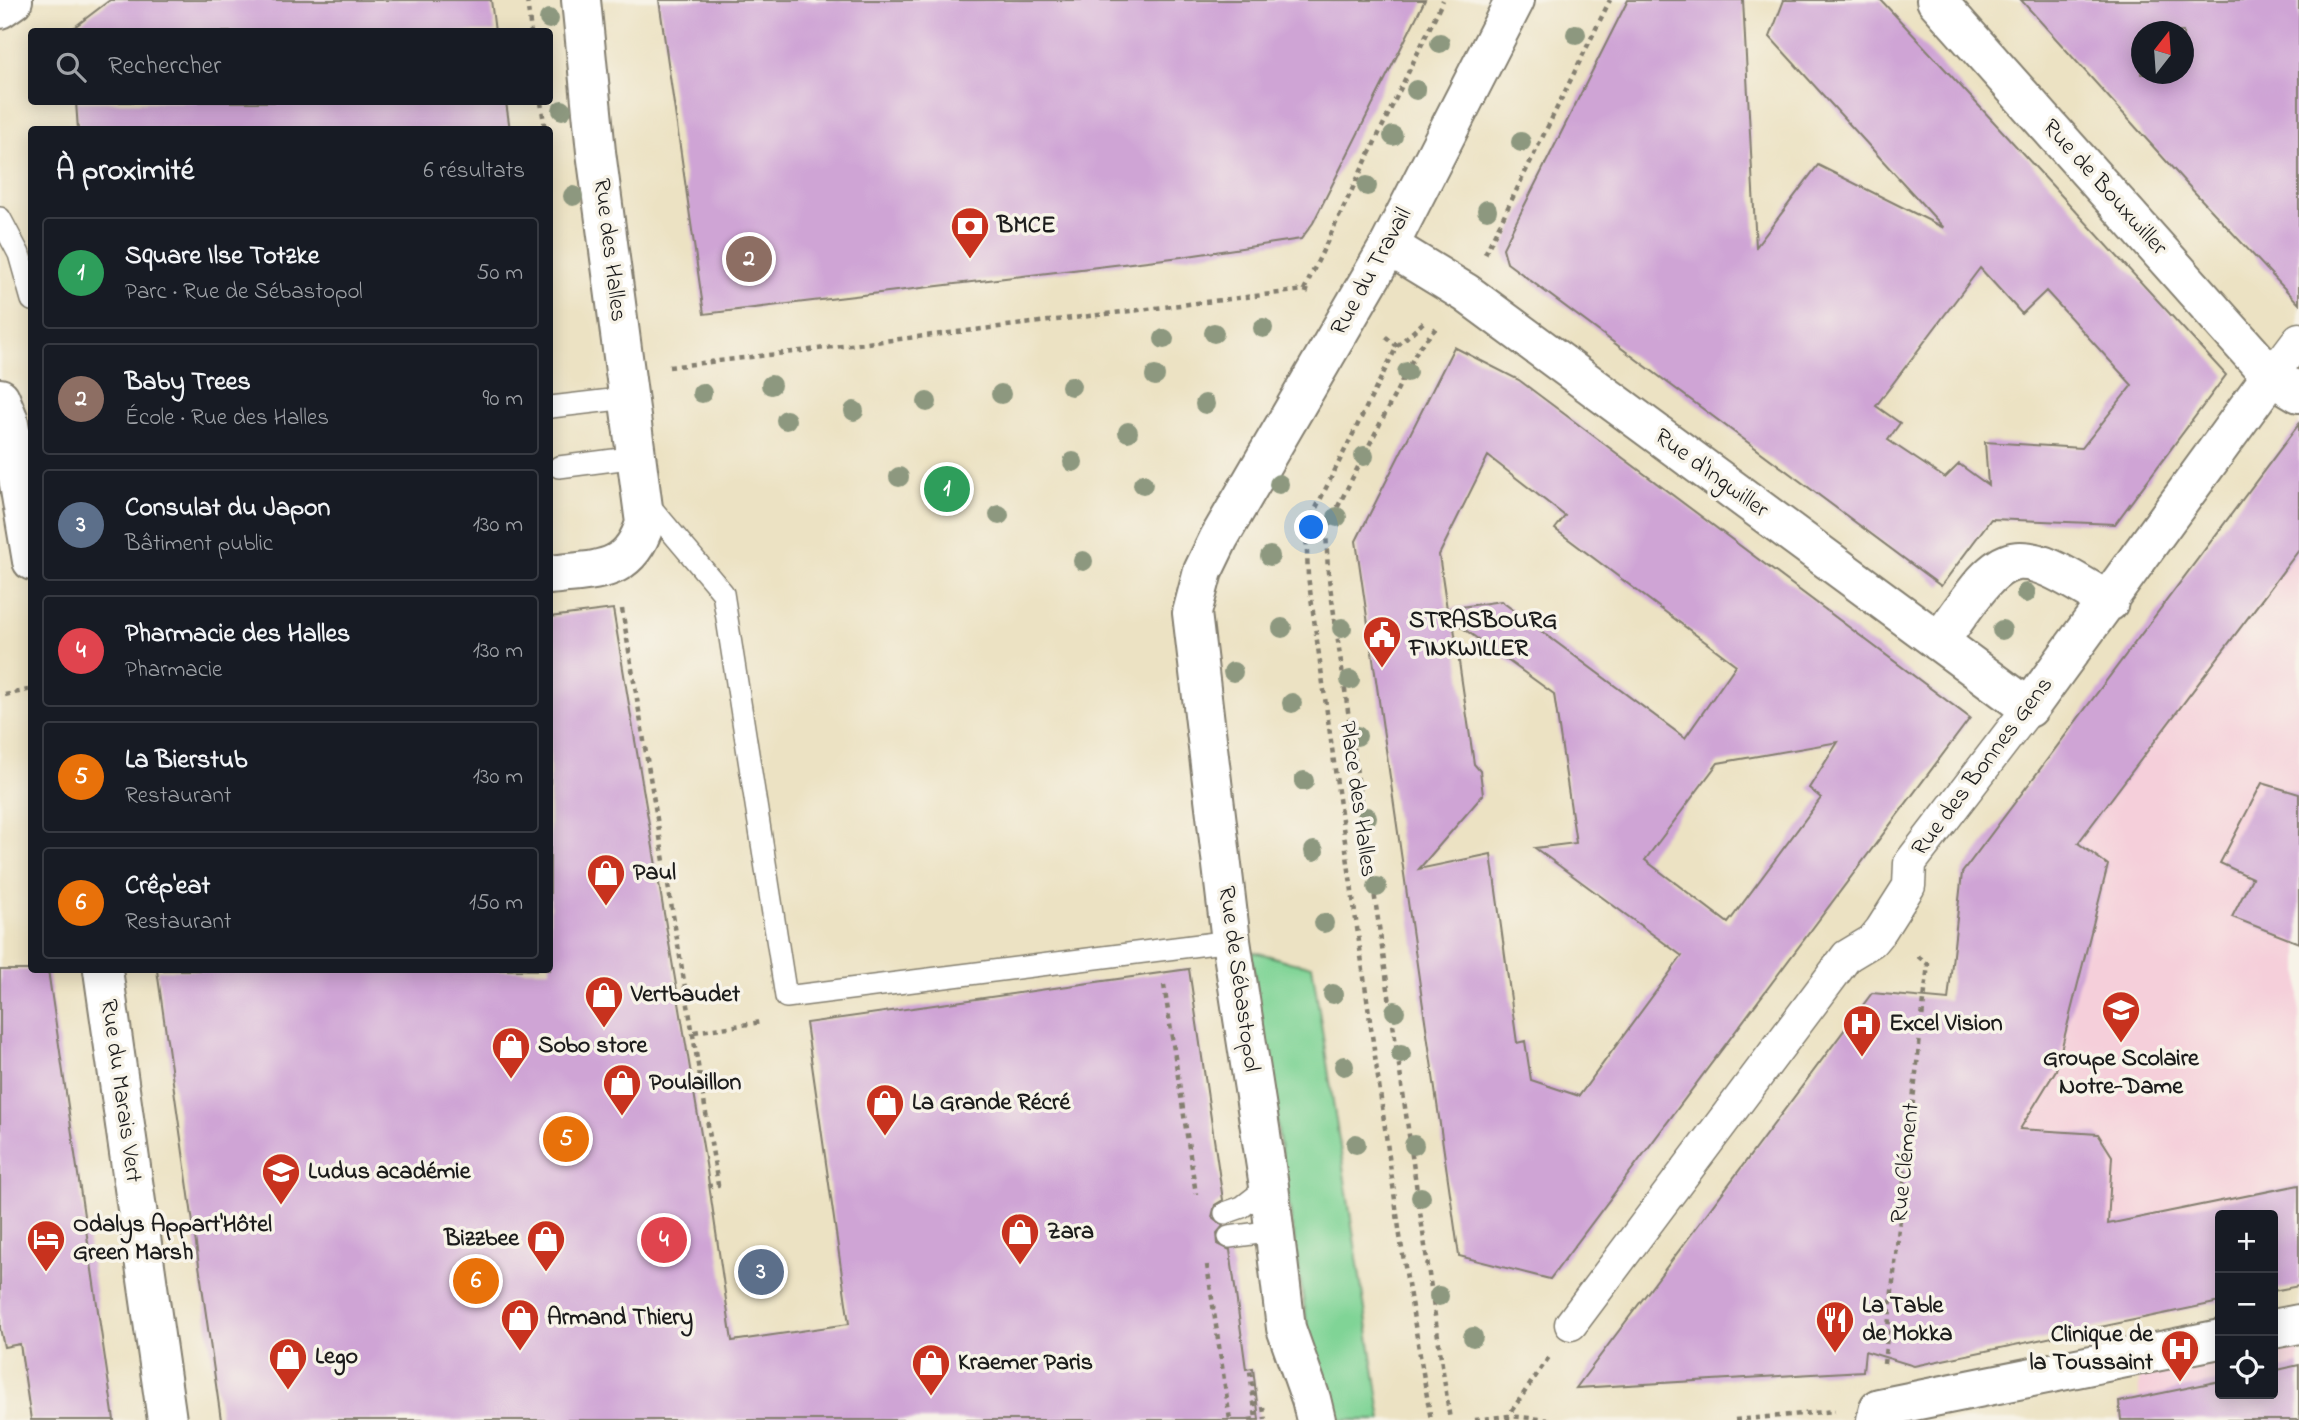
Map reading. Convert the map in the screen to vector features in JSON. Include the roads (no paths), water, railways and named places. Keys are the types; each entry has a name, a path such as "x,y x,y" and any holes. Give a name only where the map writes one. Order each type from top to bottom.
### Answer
{"street":[{"path":"0,9 12,0"},
{"name":"Rue des Halles","path":"553,575 615,566 632,551 645,523 581,0"},
{"name":"Rue du Travail","path":"1219,538 1389,246 1515,0"},
{"name":"Rue de Bouxwiller","path":"1936,0 2285,384"},
{"name":"Rue d'Ingwiller","path":"1389,246 1466,293 2029,708"},
{"name":"Rue des Bonnes Gens","path":"1571,1324 1847,956 1872,942 1881,930 1909,886 1910,863 2109,601 2285,384 2299,339"},
{"path":"0,398 9,418 27,513"},
{"name":"Rue de Sébastopol","path":"1219,538 1203,571 1192,613 1231,941 1269,1186 1286,1328 1311,1399 1315,1420"},
{"path":"1939,642 1991,571 2004,563 2036,561 2067,575 2109,601"},
{"name":"Rue du Marais Vert","path":"103,973 167,1420"},
{"path":"2278,1328 2299,1324"},
{"path":"1286,1328 1303,1420"},
{"path":"1878,1414 2215,1340"}],"lane":[{"path":"0,218 19,254 28,286"},
{"path":"553,406 626,385"},
{"path":"559,467 637,457"},
{"path":"643,499 723,593 786,997 1231,941"},
{"path":"1225,1213 1242,1207 1269,1186"},
{"path":"1228,1237 1274,1231"}],"place":[{"name":"Baby Trees","path":"749,259"},
{"name":"BMCE","path":"970,260"},
{"name":"Square Ilse Totzke","path":"947,489"},
{"name":"STRASBOURG FINKWILLER","path":"1382,669"},
{"name":"Paul","path":"606,907"},
{"name":"Vertbaudet","path":"604,1029"},
{"name":"Groupe Scolaire Notre-Dame","path":"2121,1044"},
{"name":"Excel Vision","path":"1862,1058"},
{"name":"Sobo store","path":"511,1080"},
{"name":"Poulaillon","path":"622,1117"},
{"name":"La Grande Récré","path":"885,1137"},
{"name":"La Bierstub","path":"566,1139"},
{"name":"Ludus académie","path":"281,1206"},
{"name":"Pharmacie des Halles","path":"664,1240"},
{"name":"Zara","path":"1020,1266"},
{"name":"Consulat du Japon","path":"761,1272"},
{"name":"Odalys Appart'Hôtel Green Marsh","path":"46,1273"},
{"name":"Bizzbee","path":"546,1273"},
{"name":"Crêp'eat","path":"476,1281"},
{"name":"Armand Thiery","path":"520,1352"},
{"name":"La Table de Mokka","path":"1835,1354"},
{"name":"Clinique de la Toussaint","path":"2180,1383"},
{"name":"Lego","path":"288,1391"},
{"name":"Kraemer Paris","path":"931,1397"}]}
